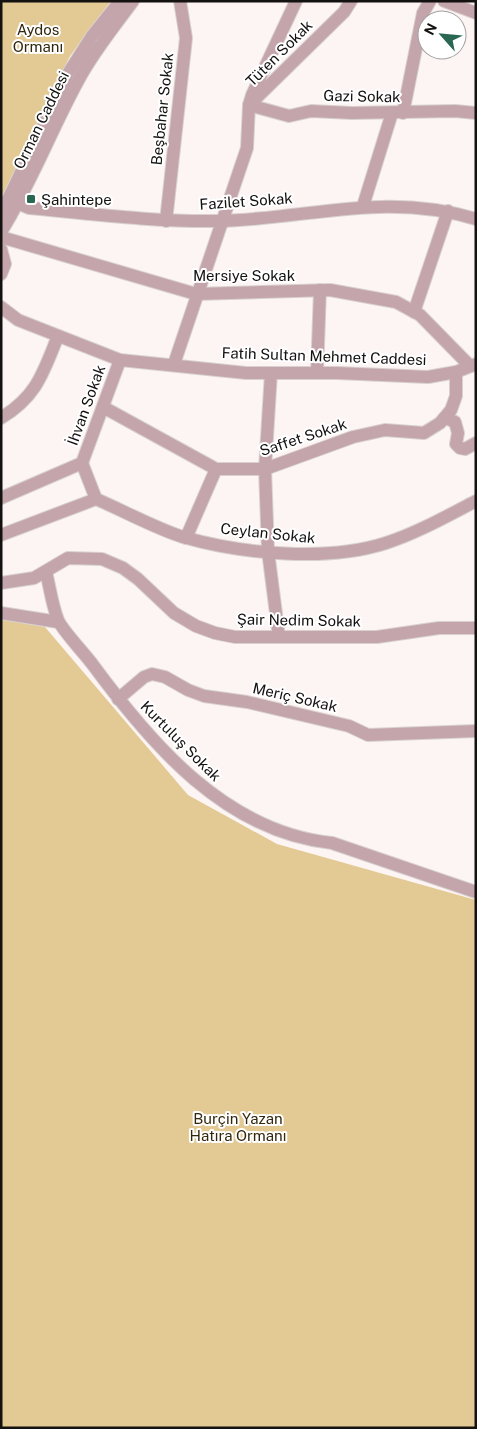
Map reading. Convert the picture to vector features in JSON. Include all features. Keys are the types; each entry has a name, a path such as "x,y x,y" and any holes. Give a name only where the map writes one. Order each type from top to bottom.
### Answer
{"street":[{"name":"Orman Caddesi","path":"1,232 69,72 92,36 120,1"},
{"name":"Orman Caddesi","path":"1,214 14,201 99,45 133,1"},
{"name":"Beşbahar Sokak","path":"166,221 186,38 180,1"},
{"path":"174,364 196,294 247,148 249,105 296,1"},
{"name":"Tüten Sokak","path":"249,105 344,12 351,1"},
{"path":"363,206 398,113 423,13 430,1"},
{"path":"444,1 476,13"},
{"name":"Gazi Sokak","path":"249,105 289,116 311,111 398,113 455,111 476,113"},
{"name":"Fazilet Sokak","path":"14,201 29,208 166,221 221,221 380,205 448,211 476,219"},
{"path":"414,312 448,211"},
{"name":"Mersiye Sokak","path":"1,237 196,294 320,290 396,302 414,312 473,365"},
{"path":"1,249 5,264 1,274"},
{"path":"317,373 320,290"},
{"name":"Fatih Sultan Mehmet Caddesi","path":"1,307 18,320 120,360 246,372 428,376 456,372 473,365"},
{"path":"1,418 29,398 43,374 58,336"},
{"name":"İhvan Sokak","path":"1,498 82,463 120,360"},
{"path":"271,372 265,469 268,551 278,637"},
{"path":"456,372 456,396 446,418 455,422 458,433 456,444 460,448 465,450 476,443"},
{"name":"Saffet Sokak","path":"103,407 216,468 265,469 353,437 385,430 424,433 446,418"},
{"path":"1,535 96,499 82,463"},
{"path":"186,538 216,468"},
{"name":"Ceylan Sokak","path":"96,499 186,538 234,548 322,555 362,549 415,532 476,501"},
{"name":"Şair Nedim Sokak","path":"1,584 34,578 46,572 54,564 68,558 102,559 123,568 174,612 196,626 215,633 235,637 377,638 439,628 476,628"},
{"name":"Kurtuluş Sokak","path":"46,572 58,622 79,646 140,726 204,789 250,819 272,830 309,840 332,843 476,892"},
{"path":"1,613 58,622"},
{"name":"Meriç Sokak","path":"118,699 144,677 152,674 165,677 188,690 204,696 247,702 349,726 368,735 476,731"}],"green space":[{"name":"Aydos Ormanı","path":"1,1 111,1 70,56 1,199"},
{"name":"Burçin Yazan Hatıra Ormanı","path":"1,619 45,627 188,795 277,844 476,900 476,1428 1,1428"}],"place":[{"name":"Şahintepe","path":"31,199"}]}
